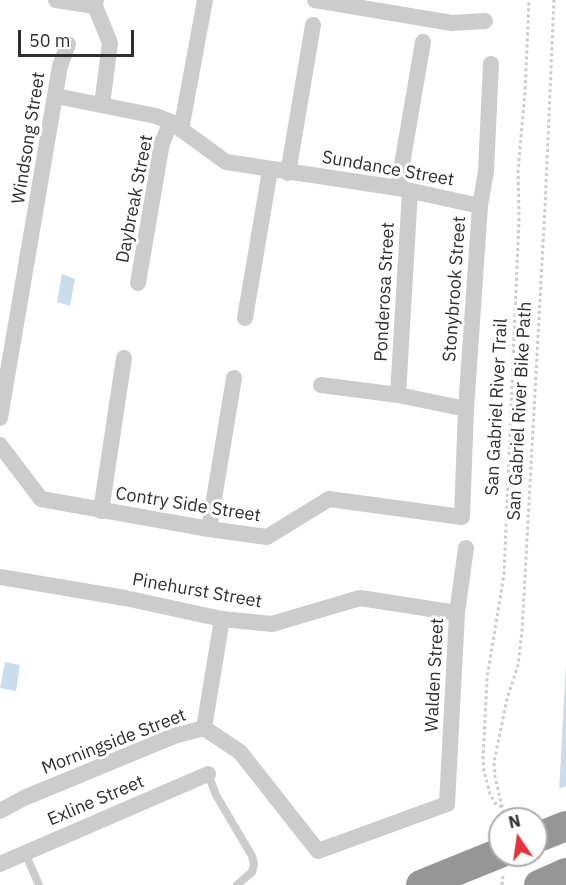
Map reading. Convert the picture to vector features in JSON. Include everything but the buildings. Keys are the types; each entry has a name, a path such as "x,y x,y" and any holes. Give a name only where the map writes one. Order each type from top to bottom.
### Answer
{"highway":[{"path":"548,833 566,826"},
{"path":"421,885 488,858"},
{"path":"538,885 566,873"}],"street":[{"path":"56,0 96,3 110,44 102,105"},
{"name":"Daybreak Street","path":"138,283 162,143 176,126 205,0"},
{"path":"315,0 452,23 485,21"},
{"path":"288,173 313,25"},
{"name":"Ponderosa Street","path":"398,395 404,190 423,42"},
{"name":"Windsong Street","path":"0,417 6,357 60,66 68,44"},
{"name":"Stonybrook Street","path":"462,517 466,409 480,206 486,171 491,64"},
{"name":"Daybreak Street","path":"56,96 156,116 176,126 226,162 288,173"},
{"path":"245,318 270,170"},
{"name":"Sundance Street","path":"288,173 404,190 480,206"},
{"path":"101,511 124,358"},
{"path":"209,529 234,378"},
{"path":"321,384 398,395 466,409"},
{"name":"Contry Side Street","path":"0,444 41,499 209,529 267,537 330,499 462,517"},
{"name":"Walden Street","path":"447,804 458,613 466,548"},
{"name":"Pinehurst Street","path":"0,577 125,598 222,619 272,624 360,598 458,613"},
{"path":"204,728 222,619"},
{"name":"Morningside Street","path":"0,811 24,798 174,736 204,728 240,752 318,851 447,804"},
{"name":"Exline Street","path":"0,864 208,774"}],"lane":[{"path":"208,774 216,795 252,856 254,864 252,872 237,885"},
{"path":"25,853 39,885"}],"path":[{"name":"San Gabriel River Trail","path":"502,807 495,803 490,794 483,758 487,678 504,574 518,239 518,171 530,0"},
{"name":"San Gabriel River Bike Path","path":"504,807 495,777 495,762 507,699 518,665 522,631 554,0"}],"water":[{"path":"62,274 75,279 70,306 57,302"},
{"path":"5,662 20,665 16,691 0,688"},
{"path":"566,662 566,885 554,885"}],"pier":[{"path":"566,786 566,885 551,885 556,790"}]}
